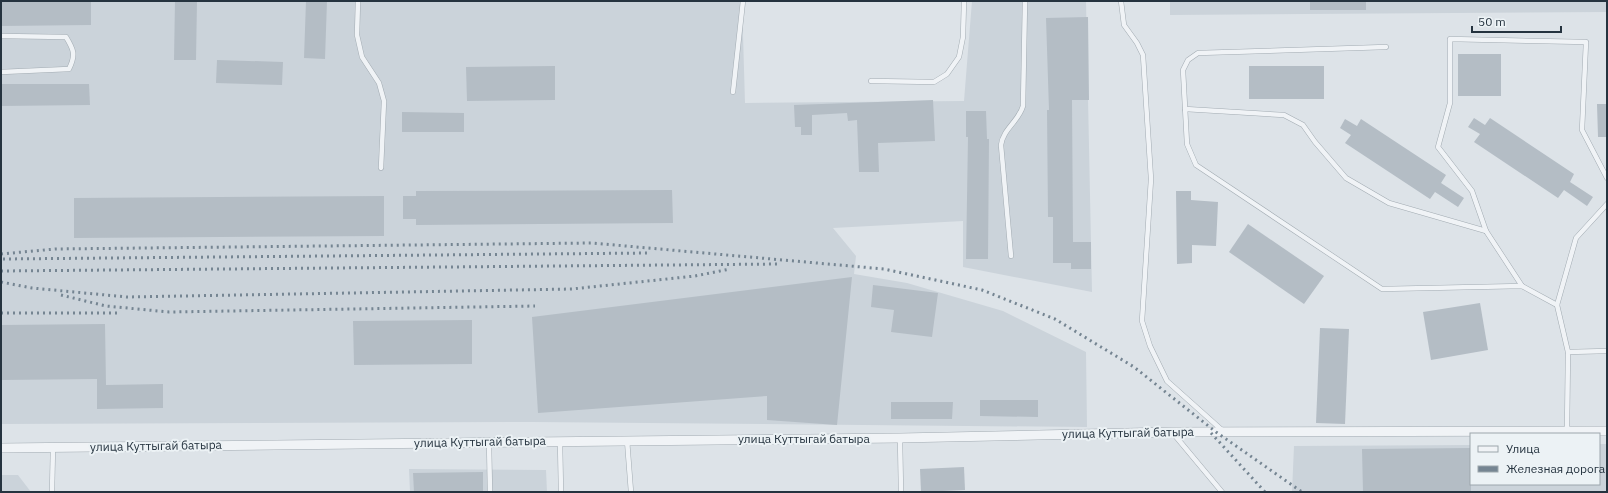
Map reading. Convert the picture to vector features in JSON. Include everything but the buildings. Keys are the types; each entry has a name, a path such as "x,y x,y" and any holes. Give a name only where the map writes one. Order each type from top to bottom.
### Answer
{"street":[{"name":"улица Куттыгай батыра","path":"1,448 900,438 1172,432 1607,431"}],"lane":[{"path":"358,1 357,35 362,57 379,83 384,101 381,168"},
{"path":"733,92 743,1"},
{"path":"871,81 934,82 948,74 959,57 963,37 964,1"},
{"path":"1012,256 1001,145 1002,137 1020,114 1023,106 1025,1"},
{"path":"1121,1 1124,25 1138,43 1143,55 1151,178 1142,321 1150,346 1167,381 1224,432"},
{"path":"1,36 66,37 72,47 74,59 69,69 1,72"},
{"path":"1557,305 1522,286 1486,231 1472,190 1438,147 1450,103 1450,39 1586,42 1582,130 1607,178"},
{"path":"1386,47 1198,53 1188,60 1183,70 1187,144 1196,165 1382,289 1522,286"},
{"path":"1185,108 1284,115 1303,125 1315,142 1346,178 1389,203 1486,231"},
{"path":"1567,431 1568,352 1557,305 1576,238 1607,204"},
{"path":"1568,352 1607,351"},
{"path":"1172,432 1222,492"},
{"path":"900,438 901,492"},
{"path":"627,440 631,492"},
{"path":"560,441 561,492"},
{"path":"489,442 490,492"},
{"path":"52,492 53,447"}],"shaded area":[{"path":"1,1 742,1 745,103 964,101 972,1 1086,1 1092,292 963,267 963,221 833,228 856,256 854,274 907,283 1003,311 1086,352 1087,427 533,422 1,424"},
{"path":"1170,1 1607,1 1607,12 1170,15"},
{"path":"1600,444 1607,444 1607,492 1292,492 1294,446 1470,445 1470,485 1600,485"},
{"path":"409,469 546,470 547,492 410,492"},
{"path":"1,475 18,475 31,492 1,492"}],"railway":[{"path":"1,254 55,249 592,243 884,269 982,290 1055,319 1134,367 1216,432 1302,492"},
{"path":"3,259 649,253"},
{"path":"1,271 779,264"},
{"path":"1,282 32,288 127,297 572,289 695,276 730,269"},
{"path":"61,295 106,306 169,312 535,306"},
{"path":"1,313 121,313"},
{"path":"1211,433 1265,492"}]}
